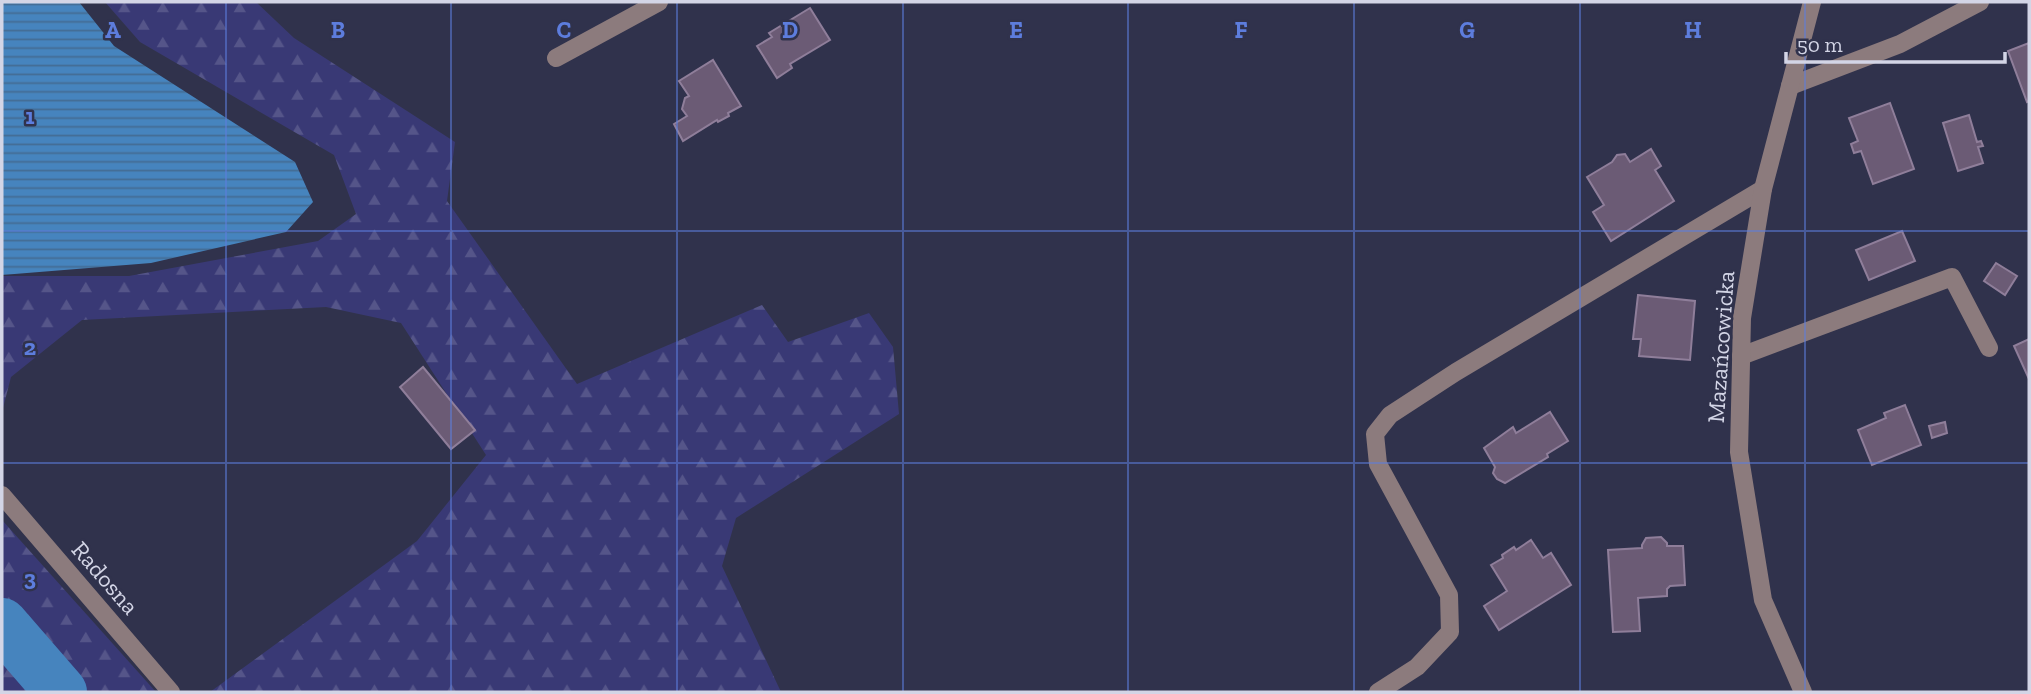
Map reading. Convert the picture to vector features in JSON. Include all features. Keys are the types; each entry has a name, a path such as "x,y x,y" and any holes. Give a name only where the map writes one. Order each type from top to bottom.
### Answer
{"street":[{"path":"555,58 659,2"},
{"name":"Mazańcowicka","path":"1803,692 1762,600 1739,452 1742,318 1763,189 1812,2"},
{"path":"1790,86 1900,44 1980,2"},
{"path":"1378,692 1418,667 1450,632 1448,595 1378,464 1375,434 1390,415 1455,372 1763,189"},
{"path":"1741,356 1952,277 1989,348"},
{"name":"Radosna","path":"2,495 171,692"}],"green space":[{"path":"105,2 256,2 294,38 455,142 447,201 577,384 762,305 788,342 869,313 893,347 899,414 736,518 722,566 781,692 210,692 417,541 486,455 401,323 326,307 82,320 11,377 2,412 2,276 129,276 318,241 356,214 334,155 140,42"},
{"path":"2,520 156,692 2,692"}],"water":[{"path":"2,2 79,2 114,46 295,162 313,202 286,232 151,263 2,275"}],"building":[{"path":"810,8 830,40 790,64 792,68 777,78 757,46 772,37 769,33"},
{"path":"2029,43 2029,101 2027,102 2008,51"},
{"path":"713,60 741,106 728,113 729,116 718,122 717,120 683,141 674,124 687,116 682,109 685,98 689,96 679,81"},
{"path":"1890,103 1914,169 1873,184 1861,151 1854,153 1851,144 1858,141 1849,118"},
{"path":"1969,115 1977,142 1981,141 1983,146 1978,147 1983,163 1958,171 1943,123"},
{"path":"1651,149 1661,166 1655,170 1674,201 1611,241 1593,212 1604,205 1587,177 1612,162 1617,155 1625,154 1630,162"},
{"path":"1902,231 1915,261 1869,280 1856,250"},
{"path":"1996,263 2017,276 2005,295 1984,281"},
{"path":"1638,295 1695,301 1690,360 1639,356 1641,339 1633,339"},
{"path":"2029,339 2029,379 2014,346"},
{"path":"423,367 475,430 451,449 400,387"},
{"path":"1905,405 1921,445 1872,465 1858,430 1886,418 1884,413"},
{"path":"1550,412 1568,441 1547,454 1548,457 1505,483 1497,479 1493,473 1495,467 1484,448 1513,427 1516,433"},
{"path":"1945,422 1947,433 1932,438 1929,426"},
{"path":"1661,537 1667,546 1683,546 1685,585 1670,586 1667,596 1638,598 1640,631 1613,632 1608,550 1642,548 1646,538"},
{"path":"1531,540 1543,558 1551,553 1571,585 1499,630 1484,606 1507,591 1491,565 1514,547 1516,550"}],"waterway":[{"path":"2,624 61,692"}]}
